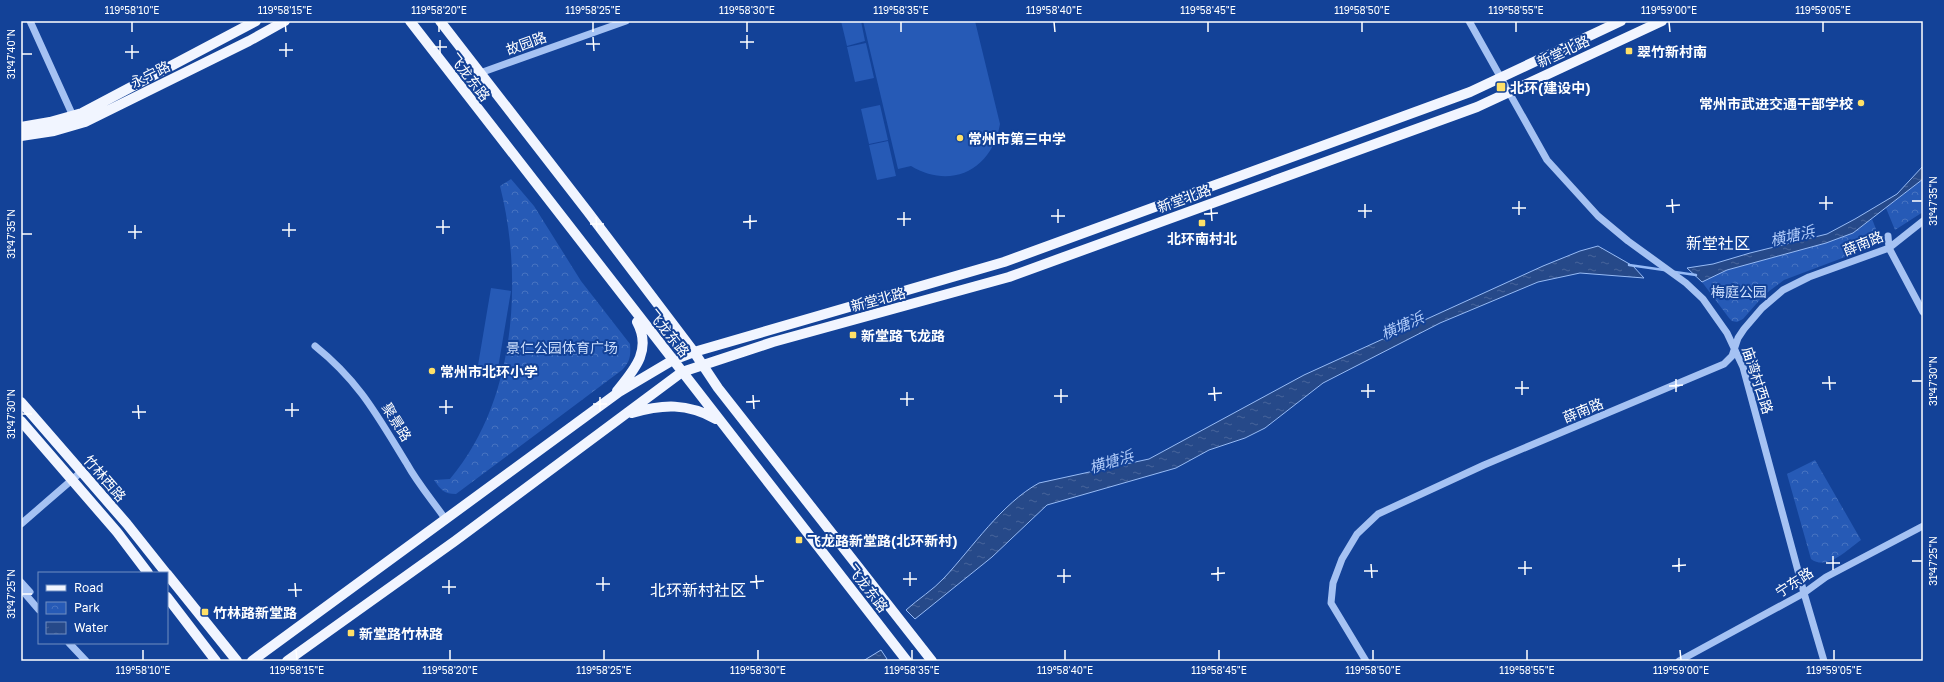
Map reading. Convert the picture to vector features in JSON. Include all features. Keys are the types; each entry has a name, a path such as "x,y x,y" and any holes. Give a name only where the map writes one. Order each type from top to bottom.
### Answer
{"main road":[{"name":"永宁路","path":"21,127 73,116 89,109 256,21"},
{"name":"永宁路","path":"21,136 54,131 85,122 242,45 285,21"},
{"name":"飞龙东路","path":"410,21 907,661"},
{"name":"飞龙东路","path":"440,21 588,212 694,352 718,388 932,661"},
{"name":"新堂北路","path":"611,398 673,360 694,352 1004,262 1470,92 1621,21"},
{"name":"新堂北路","path":"287,661 456,540 682,372 773,342 1009,277 1477,107 1662,21"},
{"path":"252,661 611,398 635,368 644,348 643,332 628,303"},
{"name":"竹林西路","path":"21,402 165,572"},
{"path":"624,415 654,406 682,407 704,412 720,421"},
{"name":"竹林西路","path":"21,421 72,479 147,572"},
{"name":"竹林西路","path":"168,575 237,661"},
{"path":"168,598 216,661"}],"street":[{"path":"30,21 73,116"},
{"name":"故园路","path":"480,73 626,21"},
{"name":"庙湾村西路","path":"1469,21 1547,160 1598,216 1686,283 1707,304 1727,333 1743,367 1804,593 1824,661"},
{"name":"薛南路","path":"1366,661 1331,603 1333,583 1342,559 1357,534 1378,514 1484,465 1724,364 1732,356 1734,348 1744,329 1762,308 1783,290 1809,277 1889,248 1923,221"},
{"path":"1888,236 1889,248 1923,312"},
{"name":"聚景路","path":"315,346 337,363 354,382 379,416 408,466 446,520"},
{"path":"21,524 81,472"},
{"name":"宁东路","path":"1679,661 1804,593 1826,576 1923,526"},
{"path":"21,582 38,601"},
{"path":"21,589 38,609"},
{"path":"76,646 86,661"},
{"path":"76,646 92,661"}],"green space":[{"path":"841,21 861,21 865,41 847,46"},
{"path":"863,21 975,21 1000,124 996,140 979,164 968,171 955,175 941,176 926,173 911,166 898,169"},
{"path":"866,43 874,78 855,82 847,47"},
{"path":"880,105 888,140 869,144 861,109"},
{"path":"888,141 896,176 877,180 869,145"},
{"name":"景仁公园体育广场","path":"511,179 534,206 581,281 630,344 630,355 627,364 622,370 456,494 448,493 441,489 434,480 450,479 472,448 489,414 501,378 508,339 512,300 511,261 507,222 500,186"},
{"path":"1923,179 1923,212 1895,230 1886,208"},
{"name":"梅庭公园","path":"1872,219 1880,239 1845,257 1784,280 1764,295 1743,319 1737,322 1732,321 1729,318 1702,282 1727,270 1826,243 1853,233"},
{"path":"491,288 511,291 496,380 476,377"},
{"path":"1815,460 1861,540 1837,558 1824,562 1817,562 1811,559 1787,474"}],"water":[{"path":"1923,166 1923,179 1853,233 1826,243 1727,270 1702,282 1687,268 1713,264 1750,253 1827,234 1897,194"},
{"path":"1598,246 1633,266 1644,278 1580,273 1538,282 1440,323 1323,383 1265,428 1245,438 1209,450 1176,468 1047,505 992,557 915,619 906,610 940,582 1012,502 1039,483 1149,459 1304,375 1543,266 1580,251"},
{"path":"881,650 887,659 884,661 863,661"}],"waterway":[{"name":"横塘浜","path":"1629,265 1664,270"},
{"name":"横塘浜","path":"1675,272 1696,275"}],"place":[{"name":"翠竹新村南","path":"1629,51"},
{"name":"北环(建设中)","path":"1501,87"},
{"name":"常州市武进交通干部学校","path":"1861,103"},
{"name":"常州市第三中学","path":"960,138"},
{"name":"北环南村北","path":"1202,223"},
{"name":"新堂路飞龙路","path":"853,335"},
{"name":"常州市北环小学","path":"432,371"},
{"name":"飞龙路新堂路(北环新村)","path":"799,540"},
{"name":"竹林路新堂路","path":"205,612"},
{"name":"新堂路竹林路","path":"351,633"}],"district":[{"name":"新堂社区","path":"1718,243"},
{"name":"北环新村社区","path":"698,590"}]}
